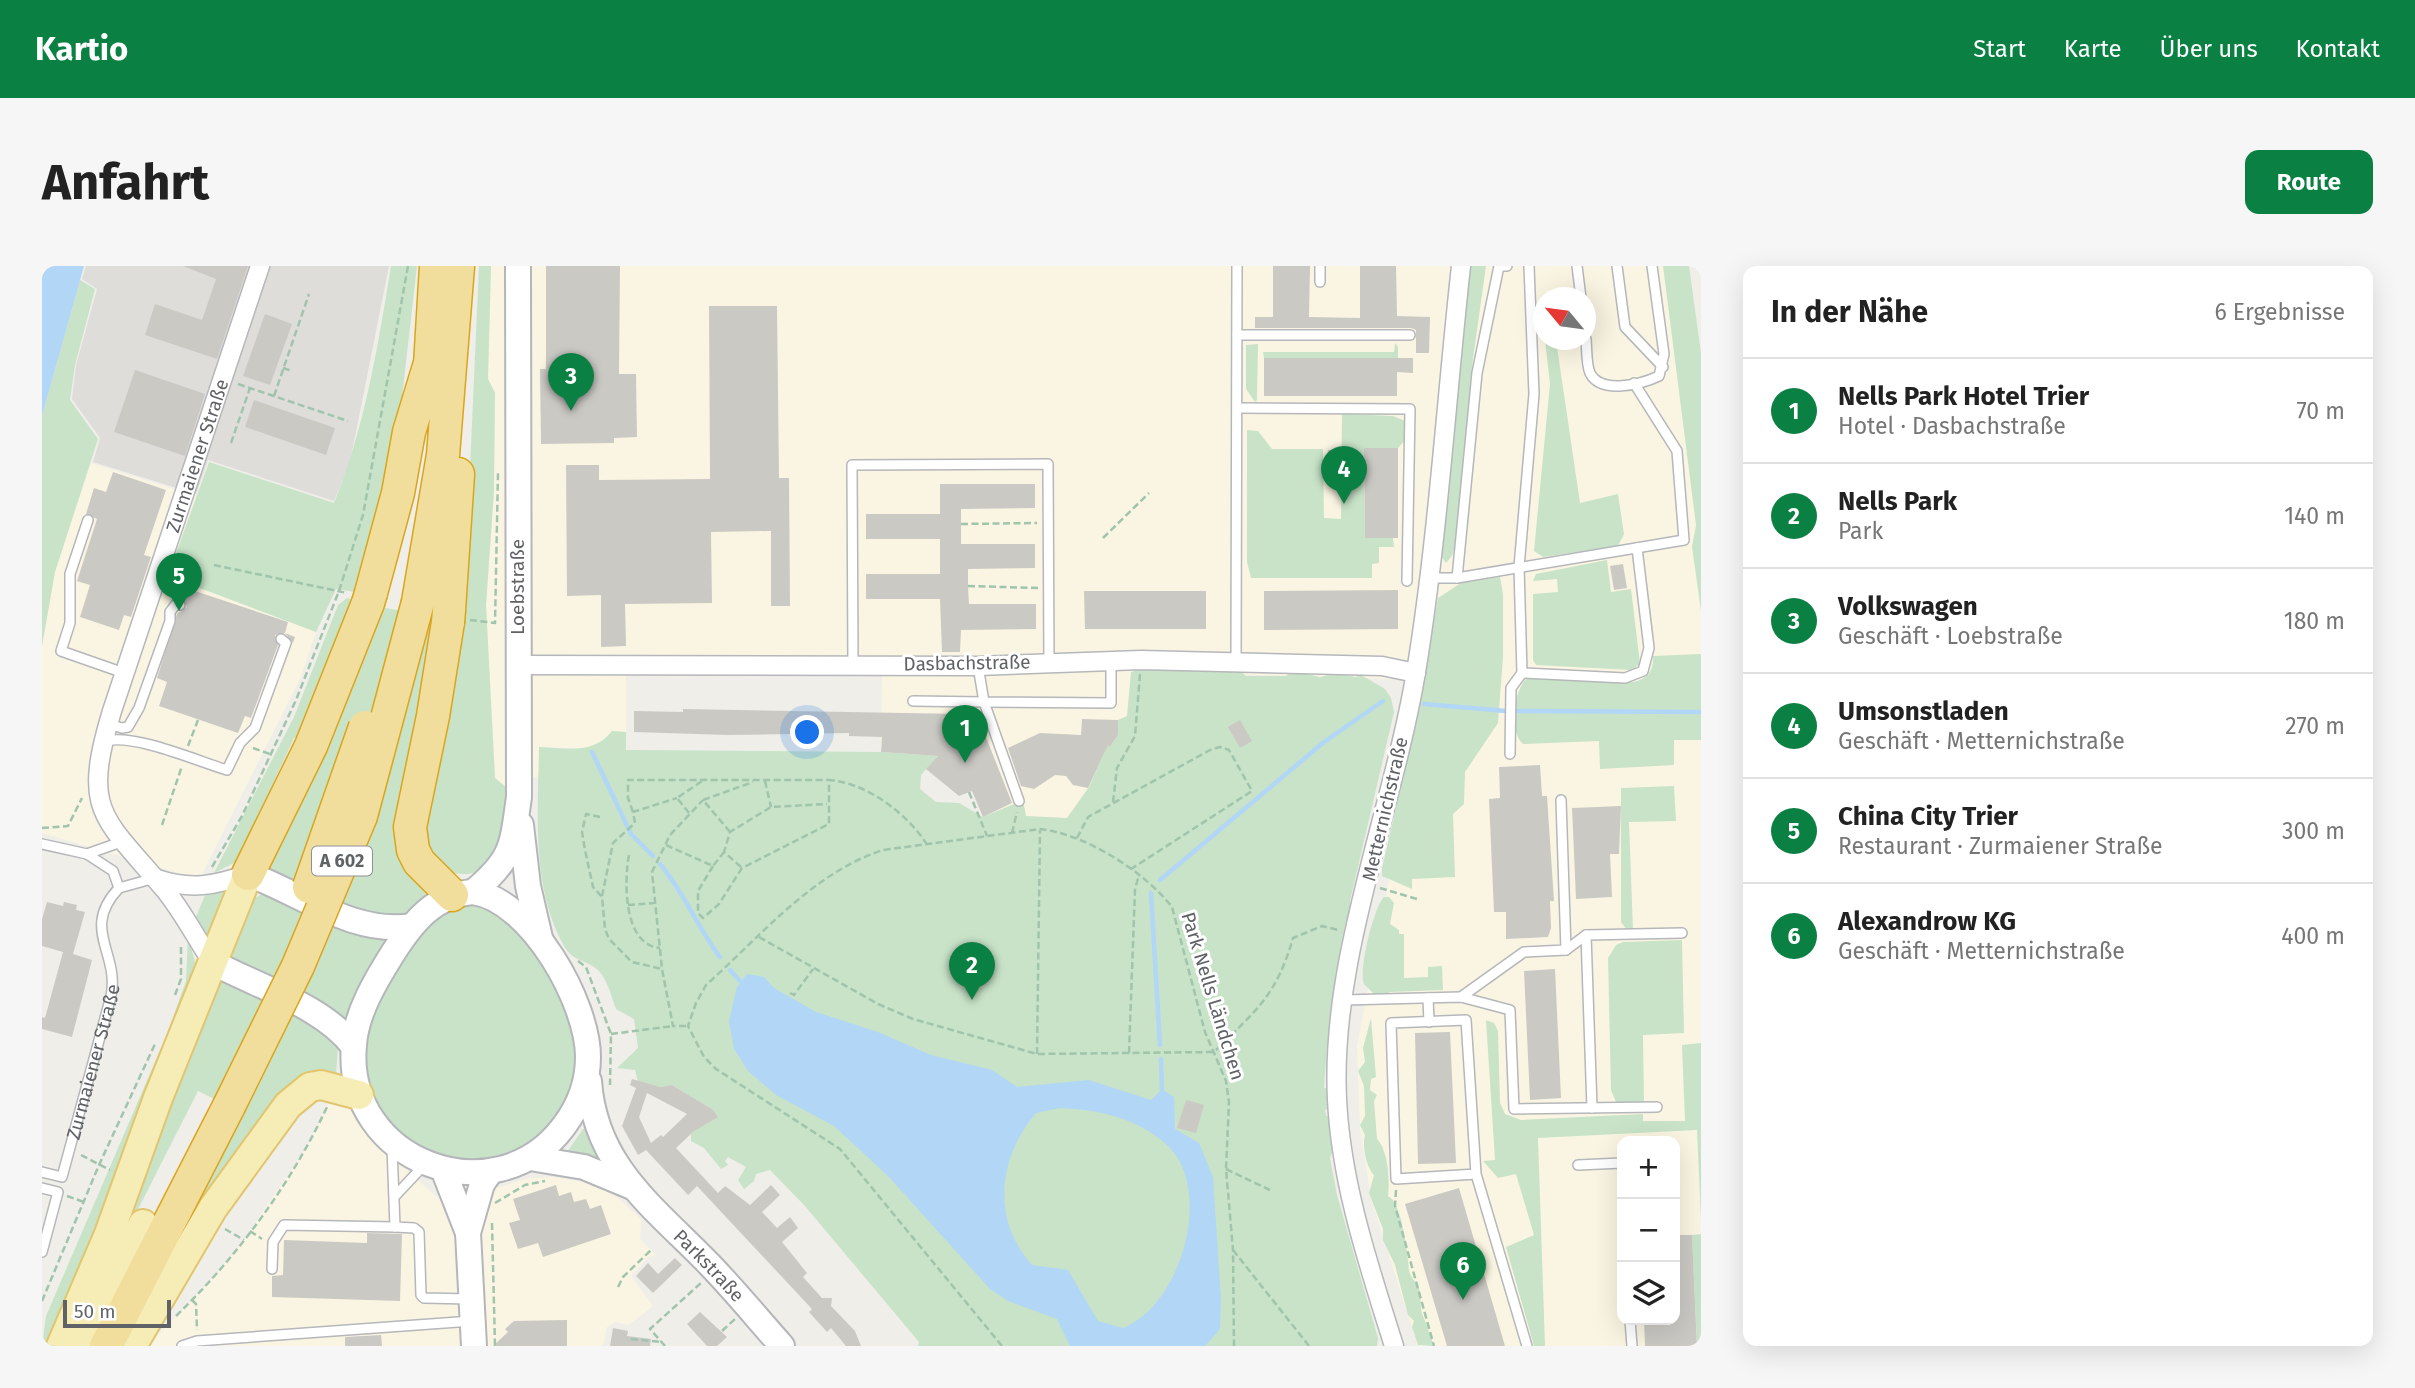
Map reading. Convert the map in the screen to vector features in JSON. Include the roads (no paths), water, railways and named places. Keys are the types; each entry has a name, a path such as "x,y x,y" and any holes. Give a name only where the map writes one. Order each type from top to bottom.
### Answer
{"highway":[{"name":"A 602","path":"143,1224 220,1102 298,966 361,816 388,599 419,472 436,266"},
{"name":"A 602","path":"388,599 443,455 456,320 458,266"},
{"path":"456,320 463,388 448,616 433,716 410,827 413,850 419,862 463,894"},
{"path":"248,874 388,599"},
{"name":"A 602","path":"106,1346 220,1102"}],"main road":[{"name":"Loebstraße","path":"354,1046 371,993 412,926 435,904 463,894 496,873 507,858 519,797 518,266"},
{"path":"519,797 528,886 540,941"},
{"path":"61,1346 109,1234 248,874 361,924 381,928 412,926"},
{"path":"463,894 485,894 504,904 540,941"},
{"name":"Parkstraße","path":"540,941 579,1013 587,1041 590,1103 599,1135 632,1187 715,1271 782,1346"},
{"path":"212,962 315,1012 338,1028 354,1046 359,1095 378,1127 391,1141 434,1166 494,1182"},
{"path":"474,1346 468,1233 482,1184 494,1182 551,1141 565,1125 584,1090 588,1069"},
{"path":"132,1346 213,1208 288,1105 310,1087 321,1085 359,1095"},
{"name":"Parkstraße","path":"530,1158 584,1167 632,1187"},
{"path":"434,1166 468,1233"},
{"name":"A 602","path":"81,1346 143,1224"}],"street":[{"name":"Zurmaiener Straße","path":"212,962 186,919 155,878 121,842 106,820 97,784 102,743 124,673 260,266"},
{"name":"Metternichstraße","path":"1394,1346 1359,1227 1341,1141 1337,1058 1344,1000 1416,673 1461,266"},
{"name":"Dasbachstraße","path":"517,665 978,666 1049,661 1141,660 1382,666 1416,673"},
{"path":"155,878 178,886 200,887 248,874"}],"lane":[{"path":"1236,663 1237,266"},
{"path":"1320,266 1320,282"},
{"path":"1457,578 1477,373 1499,266 1507,266"},
{"path":"1510,754 1511,688 1522,673 1519,567 1534,394 1529,266"},
{"path":"1577,266 1580,287"},
{"path":"1617,266 1625,327 1663,367"},
{"path":"1587,350 1590,373 1599,383 1613,386 1659,376 1663,367 1652,266"},
{"path":"1237,335 1410,335"},
{"path":"1427,578 1457,578 1475,572 1684,540 1677,451 1634,383"},
{"path":"1237,408 1410,409 1407,580"},
{"path":"853,665 852,465 1048,464 1049,661"},
{"path":"88,520 71,574 70,623 61,651 124,673"},
{"path":"1522,673 1625,678 1643,671 1649,648 1637,548"},
{"path":"108,724 128,727 139,708 170,621 170,612 176,604 180,605"},
{"path":"102,743 111,739 126,741 227,770 240,743 255,728 261,715 286,643 281,639"},
{"path":"913,701 1111,703 1111,660"},
{"path":"978,666 984,702 1019,801"},
{"path":"1561,800 1566,950"},
{"path":"87,854 121,842"},
{"path":"42,844 87,854 113,871 119,888 155,878"},
{"name":"Zurmaiener Straße","path":"42,1172 62,1177 111,996 113,974 100,928 106,905 119,888"},
{"path":"1461,997 1524,952 1566,950 1586,935 1682,933"},
{"path":"1586,935 1592,1108"},
{"path":"1344,1000 1461,997 1510,1010 1514,1109 1657,1107"},
{"path":"1428,998 1429,1022"},
{"path":"1476,1174 1396,1179 1391,1023 1466,1020 1476,1174 1527,1346"},
{"path":"391,1141 392,1175 396,1195 395,1227"},
{"path":"1578,1165 1617,1163"},
{"path":"396,1195 434,1166"},
{"path":"42,1188 58,1192 42,1252"},
{"path":"272,1269 273,1242 285,1225 414,1228 419,1232 423,1297 472,1310"},
{"path":"181,1346 197,1341 223,1343 472,1310"},
{"path":"1630,1325 1632,1346"}],"water":[{"path":"42,266 84,266 42,416"},
{"path":"747,974 764,977 774,988 816,1012 878,1032 931,1055 992,1070 1017,1087 1089,1080 1151,1100 1162,1089 1174,1097 1175,1129 1199,1143 1213,1177 1221,1300 1220,1329 1205,1346 1070,1346 1057,1319 1008,1301 990,1289 888,1176 834,1126 776,1095 748,1071 734,1049 729,1021 737,987","holes":["1060,1108 1118,1117 1157,1137 1169,1147 1182,1167 1189,1192 1189,1219 1184,1247 1174,1273 1161,1297 1143,1316 1123,1328 1098,1321 1068,1270 1032,1265 1019,1247 1005,1209 1007,1169 1023,1131 1036,1113"]}],"waterway":[{"path":"1160,880 1324,742 1383,701"},
{"path":"1424,704 1506,711"},
{"path":"1517,711 1701,712"},
{"path":"592,752 631,834 653,856"},
{"path":"660,864 720,957"},
{"path":"1151,893 1160,1045"},
{"path":"730,970 740,981"},
{"path":"1161,1059 1162,1089"}],"place":[{"name":"Volkswagen","path":"571,411"},
{"name":"Umsonstladen","path":"1344,504"},
{"name":"China City Trier","path":"179,611"},
{"name":"Nells Park Hotel Trier","path":"965,763"},
{"name":"Nells Park","path":"972,1000"},
{"name":"Alexandrow KG","path":"1463,1300"}]}
